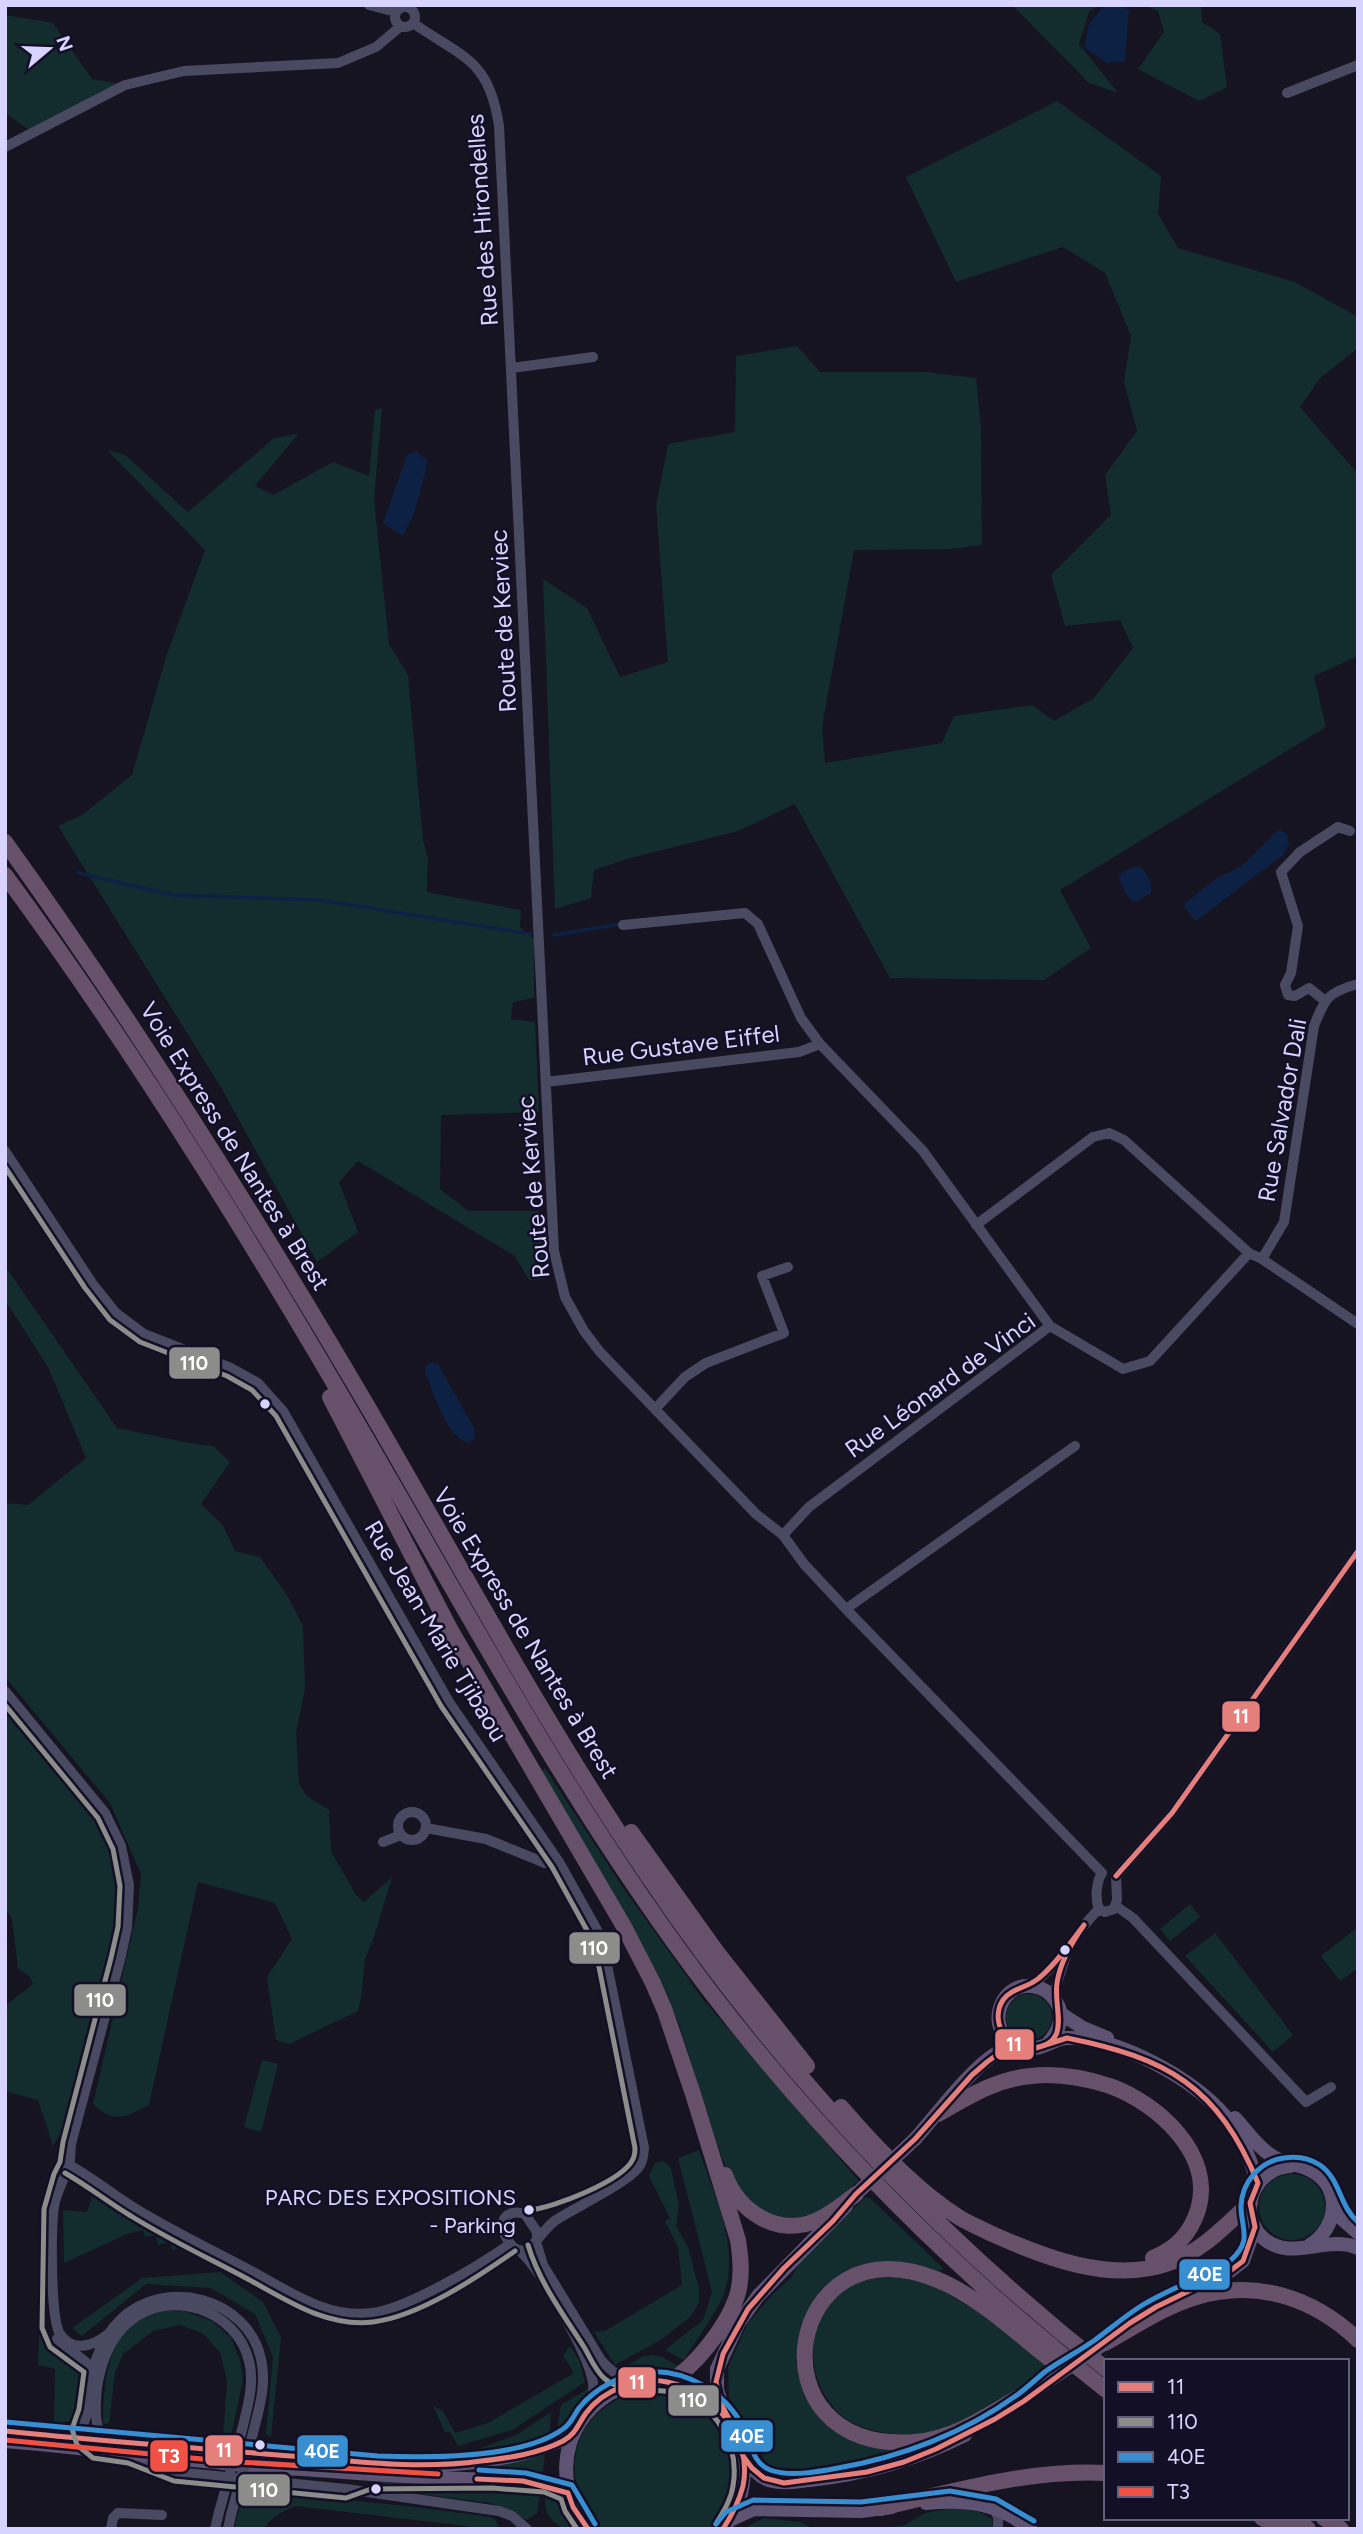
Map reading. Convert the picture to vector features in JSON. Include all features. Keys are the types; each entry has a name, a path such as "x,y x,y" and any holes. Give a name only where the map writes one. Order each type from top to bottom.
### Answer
{"highway":[{"name":"Voie Express de Nantes à Brest","path":"5,842 132,1024 239,1192 554,1728 646,1873 705,1957 769,2039 897,2182 969,2252 1104,2367"},
{"name":"Voie Express de Nantes à Brest","path":"5,875 162,1103 353,1416 550,1754 640,1892 710,1991 774,2071 896,2205 1003,2305 1104,2389"},
{"path":"283,1301 292,1329 450,1629 638,1953 665,2011 738,2240 741,2273 737,2298 718,2331 689,2368 669,2382"},
{"path":"554,1728 575,1747 677,1898 779,2033 878,2147 917,2185 958,2217 1035,2254 1099,2268 1134,2269 1168,2263 1194,2250 1250,2203"},
{"path":"938,2114 989,2085 1012,2079 1051,2075 1092,2081 1147,2106 1179,2134 1190,2150 1200,2184 1200,2203 1194,2224 1182,2240 1170,2251 1136,2263 1078,2260 1057,2256 958,2217"},
{"path":"693,2094 727,2182 750,2211 762,2219 775,2224 801,2225 827,2216 856,2194"},
{"path":"1048,2381 1020,2395 970,2427 918,2442 876,2440 839,2424 825,2412 814,2397 804,2369 805,2337 818,2306 838,2286 852,2277 868,2272 903,2270 940,2280 983,2306 1083,2384 1104,2390"},
{"path":"1105,2343 1153,2316 1195,2297 1222,2291 1249,2290 1285,2295 1313,2306 1339,2322 1358,2340"},
{"path":"881,2508 988,2484 1075,2472 1104,2473"},
{"path":"1266,2520 1283,2529"}],"main road":[{"path":"1021,2048 1004,2036 998,2017 1001,2003 1010,1993 1029,1986 1048,1992 1058,2008 1083,2028 1150,2054 1182,2071 1217,2099 1268,2154 1309,2169 1322,2178 1340,2217 1358,2233"},
{"path":"1049,2042 1058,2031 1058,2008"},
{"path":"726,2524 736,2508 744,2483 743,2456 717,2390 717,2370 738,2324 758,2296 856,2194 915,2139 972,2074 997,2053 1006,2048 1036,2048 1067,2038 1120,2049 1147,2060 1179,2077 1225,2116 1240,2139 1258,2183"},
{"path":"1294,2165 1273,2169 1258,2183 1250,2203 1255,2227 1265,2239 1279,2247 1294,2249 1340,2242 1358,2248"},
{"path":"1310,2245 1318,2240 1329,2225 1334,2207"},
{"path":"743,2456 758,2473 774,2482 835,2477 904,2462 960,2437 1024,2401 1048,2381 1156,2307 1230,2272 1243,2261 1255,2227"},
{"path":"584,2526 568,2493 566,2473 567,2453 573,2434 589,2410 616,2390 639,2382 669,2382 683,2385 708,2398 728,2418"},
{"path":"6,2434 64,2441 439,2465 528,2452 573,2434"},
{"path":"89,2441 112,2452 130,2454 243,2466 517,2479 546,2483 568,2493"},
{"path":"726,2524 754,2509 861,2511 950,2500 993,2507 1030,2529"}],"street":[{"path":"369,5 406,8 416,18 414,23 407,27 396,22 406,8"},
{"name":"Rue des Hirondelles","path":"414,23 480,70 491,89 496,105 503,174 512,368"},
{"path":"5,147 125,85 184,71 338,62 376,47 401,26"},
{"path":"1287,93 1358,65"},
{"path":"512,368 593,357"},
{"name":"Route de Kerviec","path":"512,368 554,1251 565,1297 584,1331 600,1352 756,1514 783,1535 804,1564 1100,1878"},
{"path":"1324,1000 1310,988 1295,996 1288,995 1285,985 1292,974 1297,926 1281,872 1300,852 1338,827 1350,831"},
{"path":"622,925 745,913 758,924 801,1018 820,1044 923,1151 1050,1326"},
{"name":"Rue Salvador Dali","path":"1262,1259 1284,1222 1314,1026 1324,1000 1336,990 1358,984"},
{"name":"Rue Gustave Eiffel","path":"546,1082 799,1052 820,1044"},
{"path":"976,1225 1093,1137 1109,1133 1124,1140 1249,1253 1358,1324"},
{"name":"Rue Jean-Marie Tjibaou","path":"5,1151 92,1283 116,1313 144,1334 231,1368 258,1383 284,1411 449,1702 559,1862 597,1930 604,1950 644,2148 643,2160 630,2176 545,2227 537,2240"},
{"name":"Rue Léonard de Vinci","path":"783,1535 809,1507 1050,1326 1123,1369 1150,1361 1249,1253"},
{"path":"655,1409 685,1377 706,1363 783,1333 762,1276 788,1267"},
{"path":"846,1609 1075,1446"},
{"path":"1100,1878 1100,1887 1111,1890 1116,1880 1172,1813 1358,1551"},
{"path":"5,1690 105,1813 121,1846 129,1885 127,1928 71,2144 69,2165 62,2177 53,2210 50,2317 54,2334 67,2350 97,2357"},
{"path":"409,1813 422,1816 426,1828 418,1839 409,1840 401,1835 399,1821 409,1813"},
{"path":"426,1828 486,1839 545,1863 559,1862"},
{"path":"383,1842 401,1835"},
{"path":"1098,1906 1109,1912 1116,1904 1116,1880 1110,1872 1100,1878"},
{"path":"1098,1906 1100,1878"},
{"path":"1029,1986 1069,1947 1105,1893 1113,1895 1116,1904 1133,1918 1306,2102 1331,2087"},
{"path":"1058,2008 1056,1986 1069,1947"},
{"path":"69,2165 188,2239 312,2304 345,2313 371,2314 400,2305 510,2244"},
{"name":"Rue Jean-Marie Tjibaou","path":"530,2219 542,2220 574,2208"},
{"path":"589,2410 593,2398 593,2383 584,2356 538,2270 520,2250 510,2244 502,2228 502,2222 508,2214 521,2212 530,2219 537,2232 542,2265 610,2372 639,2382"},
{"path":"520,2250 526,2250 537,2240"},
{"path":"53,2282 57,2327 61,2335 97,2357"},
{"path":"89,2441 88,2411 97,2357 107,2335 131,2311 161,2298 187,2297 221,2306 250,2332 261,2359 263,2391 228,2529"},
{"path":"89,2441 96,2422 97,2357 121,2330 135,2317 152,2309 174,2305 215,2314 239,2339 249,2361 250,2390 215,2529"},
{"path":"64,2441 89,2441"},
{"path":"130,2454 176,2472 346,2489 499,2511 512,2516 527,2529"},
{"path":"993,2507 998,2517 998,2529"},
{"path":"111,2529 113,2518 118,2513 162,2515"}],"green space":[{"path":"1012,5 1099,5 1089,12 1079,44 1118,93 1089,83"},
{"path":"1144,5 1201,5 1202,22 1220,34 1227,87 1199,101 1138,69 1164,32 1158,11"},
{"path":"5,15 53,23 92,79 125,85 32,132 5,113"},
{"path":"1057,101 1161,176 1158,214 1178,248 1295,282 1358,317 1358,348 1320,378 1300,407 1358,474 1358,656 1314,676 1326,727 1060,890 1091,948 1044,980 890,978 795,804 738,831 630,858 594,870 591,898 555,909 543,579 587,608 620,677 668,662 656,505 668,444 735,432 736,356 797,346 820,372 926,372 976,378 981,429 982,545 951,549 854,550 822,727 825,763 942,743 954,716 1032,705 1054,721 1094,698 1133,648 1120,620 1065,626 1051,575 1111,515 1105,475 1137,431 1124,382 1131,336 1105,273 1063,247 956,282 906,177"},
{"path":"382,408 374,499 389,644 408,675 423,840 428,859 427,892 521,910 520,927 534,939 534,998 513,1002 511,1019 535,1022 539,1112 441,1115 440,1189 468,1211 539,1211 546,1279 529,1280 515,1256 358,1161 339,1182 358,1232 317,1262 222,1089 58,826 82,815 132,775 167,654 205,550 107,450 125,455 188,512 273,439 299,433 255,486 273,495 333,462 369,476 375,410"},
{"path":"5,1266 117,1428 213,1446 230,1462 201,1504 223,1525 235,1551 260,1557 287,1595 303,1626 305,1688 296,1733 299,1784 307,1796 329,1810 331,1851 356,1895 364,1902 392,1877 365,1959 358,2011 289,2044 276,2040 267,1977 292,1939 275,1903 198,1882 149,2105 134,2113 120,2116 107,2114 93,2104 138,1908 141,1874 110,1803 5,1677 5,1503 28,1505 86,1458 48,1367 5,1300"},
{"path":"5,1708 44,1756 89,1803 116,1846 125,1892 75,2110 53,2146 38,2100 5,2091 5,2006 33,1984 30,1977 18,1968 12,1919 5,1908"},
{"path":"545,1768 622,1886 702,1998 859,2181 829,2205 807,2216 783,2219 757,2208 737,2187 718,2147 664,1987 540,1772"},
{"path":"1190,1904 1200,1917 1170,1941 1160,1929"},
{"path":"1358,1927 1358,1968 1340,1981 1321,1956"},
{"path":"1215,1933 1293,2035 1273,2052 1185,1956"},
{"path":"1029,1994 1045,2001 1052,2017 1045,2033 1029,2040 1013,2033 1006,2017 1013,2001"},
{"path":"262,2060 278,2064 261,2132 244,2127"},
{"path":"699,2150 723,2220 729,2273 722,2298 684,2360 665,2350 703,2320 712,2292 678,2158"},
{"path":"663,2161 671,2168 679,2206 676,2226 688,2247 699,2289 699,2303 690,2317 662,2339 615,2365 594,2332 605,2331 682,2285 678,2247 665,2221 670,2218 649,2176 655,2163"},
{"path":"1285,2174 1299,2174 1311,2179 1320,2188 1325,2207 1323,2220 1316,2231 1299,2240 1285,2240 1273,2235 1264,2226 1259,2214 1259,2200 1264,2188 1273,2179"},
{"path":"95,2188 136,2217 137,2224 186,2247 172,2250 170,2242 158,2245 156,2235 145,2237 143,2230 127,2234 64,2263 63,2210 87,2212"},
{"path":"866,2197 943,2268 939,2273 905,2264 864,2264 821,2289 801,2325 796,2361 804,2395 824,2423 855,2441 891,2451 891,2459 778,2474 765,2461 729,2397 728,2367 748,2323 792,2277 801,2259"},
{"path":"220,2272 263,2302 281,2337 271,2437 266,2434 273,2357 255,2314 211,2288 146,2284 82,2336 72,2328 142,2278"},
{"path":"896,2277 930,2284 978,2312 1050,2368 1048,2372 986,2410 936,2431 919,2435 894,2434 874,2431 851,2422 837,2411 819,2382 813,2348 816,2331 833,2301 848,2287 877,2278"},
{"path":"40,2309 47,2309 43,2317 47,2337 59,2352 77,2367 83,2379 81,2416 74,2421 54,2423 55,2369 38,2365"},
{"path":"184,2311 212,2321 231,2338 240,2360 243,2379 230,2441 223,2439 227,2381 220,2352 202,2333 180,2325 153,2331 123,2354 115,2373 109,2423 103,2424 111,2358 127,2330 139,2319 156,2312"},
{"path":"570,2346 579,2360 585,2382 512,2430 458,2446 450,2432 445,2432 433,2406 443,2411 455,2433 488,2423 574,2373 563,2355"},
{"path":"653,2355 680,2367 650,2374 620,2369 644,2356"},
{"path":"589,2388 577,2415 556,2436 561,2405"},
{"path":"649,2389 676,2393 698,2404 717,2420 730,2439 736,2462 736,2485 728,2508 712,2529 598,2529 584,2507 576,2484 575,2463 579,2442 589,2424 604,2408 624,2396"},
{"path":"551,2412 549,2440 496,2452 457,2457 516,2435"},
{"path":"545,2455 542,2476 479,2471 480,2469"},
{"path":"382,2482 541,2488 537,2513 527,2520 491,2503 381,2489"},
{"path":"244,2490 491,2517 499,2529 472,2529 466,2526 295,2506 282,2512 264,2529 234,2529"},
{"path":"547,2491 561,2502 577,2529 563,2529 550,2517 545,2504"},
{"path":"948,2509 981,2513 992,2519 993,2529 855,2529 903,2526 925,2513"},
{"path":"764,2518 800,2522 814,2529 742,2529"}],"water":[{"path":"1104,5 1121,5 1129,10 1125,61 1107,63 1085,48 1088,26"},
{"path":"416,451 427,460 427,464 413,516 403,536 383,523 407,455"},
{"path":"1279,829 1287,834 1289,844 1283,855 1196,921 1184,907 1185,903 1216,879 1243,865"},
{"path":"1137,866 1150,881 1151,893 1135,902 1127,895 1119,877 1123,871"},
{"path":"430,1362 438,1364 474,1428 474,1439 467,1443 452,1431 441,1412 425,1372 425,1367"}],"waterway":[{"path":"78,873 173,895 319,900 531,934"},
{"path":"554,935 621,924"}],"transit line":[{"name":"110","path":"5,1167 85,1288 110,1320 140,1342 227,1376 252,1390 276,1416 441,1706 552,1867 589,1934 596,1952 635,2148 634,2155 627,2167 602,2184 570,2199 529,2210"},
{"name":"11","path":"1116,1876 1172,1813 1358,1551"},
{"name":"110","path":"5,1705 98,1818 113,1849 120,1886 118,1927 111,1958 60,2162 44,2209 42,2328 50,2347 84,2372 79,2409 72,2429 77,2445 93,2458 128,2463 174,2481 346,2498 371,2489 492,2488 544,2492 561,2499 565,2511 577,2529"},
{"name":"11","path":"1084,1925 1061,1967 1056,1993 1058,2024 1053,2040 1032,2048 1015,2045 1008,2040 999,2025 999,2008 1003,2000 1046,1972 1084,1925"},
{"name":"11","path":"1067,2038 1133,2055 1161,2067 1206,2100 1225,2122 1258,2183 1250,2203 1255,2227 1243,2261 1230,2271 1156,2307 1024,2401 936,2449 904,2462 867,2472 784,2483 764,2478 743,2456 735,2430 721,2404 716,2382 723,2354 748,2309 784,2268 833,2221 856,2194 915,2139 987,2062 1006,2048 1036,2048 1067,2038"},
{"name":"40E","path":"6,2422 378,2456 448,2456 500,2451 545,2439 566,2427 585,2401 610,2383 638,2373 662,2372 676,2374 703,2385 726,2403 743,2427 756,2457 764,2467 786,2473 821,2471 909,2450 976,2421 997,2409 1046,2371 1141,2306 1231,2260 1244,2240 1242,2197 1254,2174 1267,2163 1293,2157 1320,2165 1332,2178 1347,2208 1358,2222"},
{"name":"110","path":"65,2173 173,2240 290,2302 322,2316 355,2323 391,2318 428,2304 465,2284 515,2251"},
{"name":"110","path":"528,2245 545,2285 602,2376 620,2387 672,2392 687,2397 701,2405 721,2427 728,2440 734,2470 730,2496 716,2524"},
{"name":"11","path":"5,2431 362,2462 457,2464 512,2457 553,2445 571,2435 593,2405 612,2392 634,2383 667,2382 700,2395 714,2406 736,2433 745,2468 743,2486 723,2529"},
{"name":"T3","path":"5,2440 223,2461 438,2474"},
{"name":"40E","path":"479,2470 526,2473 572,2485 595,2524"},
{"name":"11","path":"477,2479 523,2481 568,2493 573,2507 588,2529"},
{"name":"40E","path":"716,2524 726,2512 753,2500 861,2502 950,2491 996,2499 1034,2521"}],"place":[{"name":"PARC DES EXPOSITIONS - Parking","path":"529,2210"}]}
